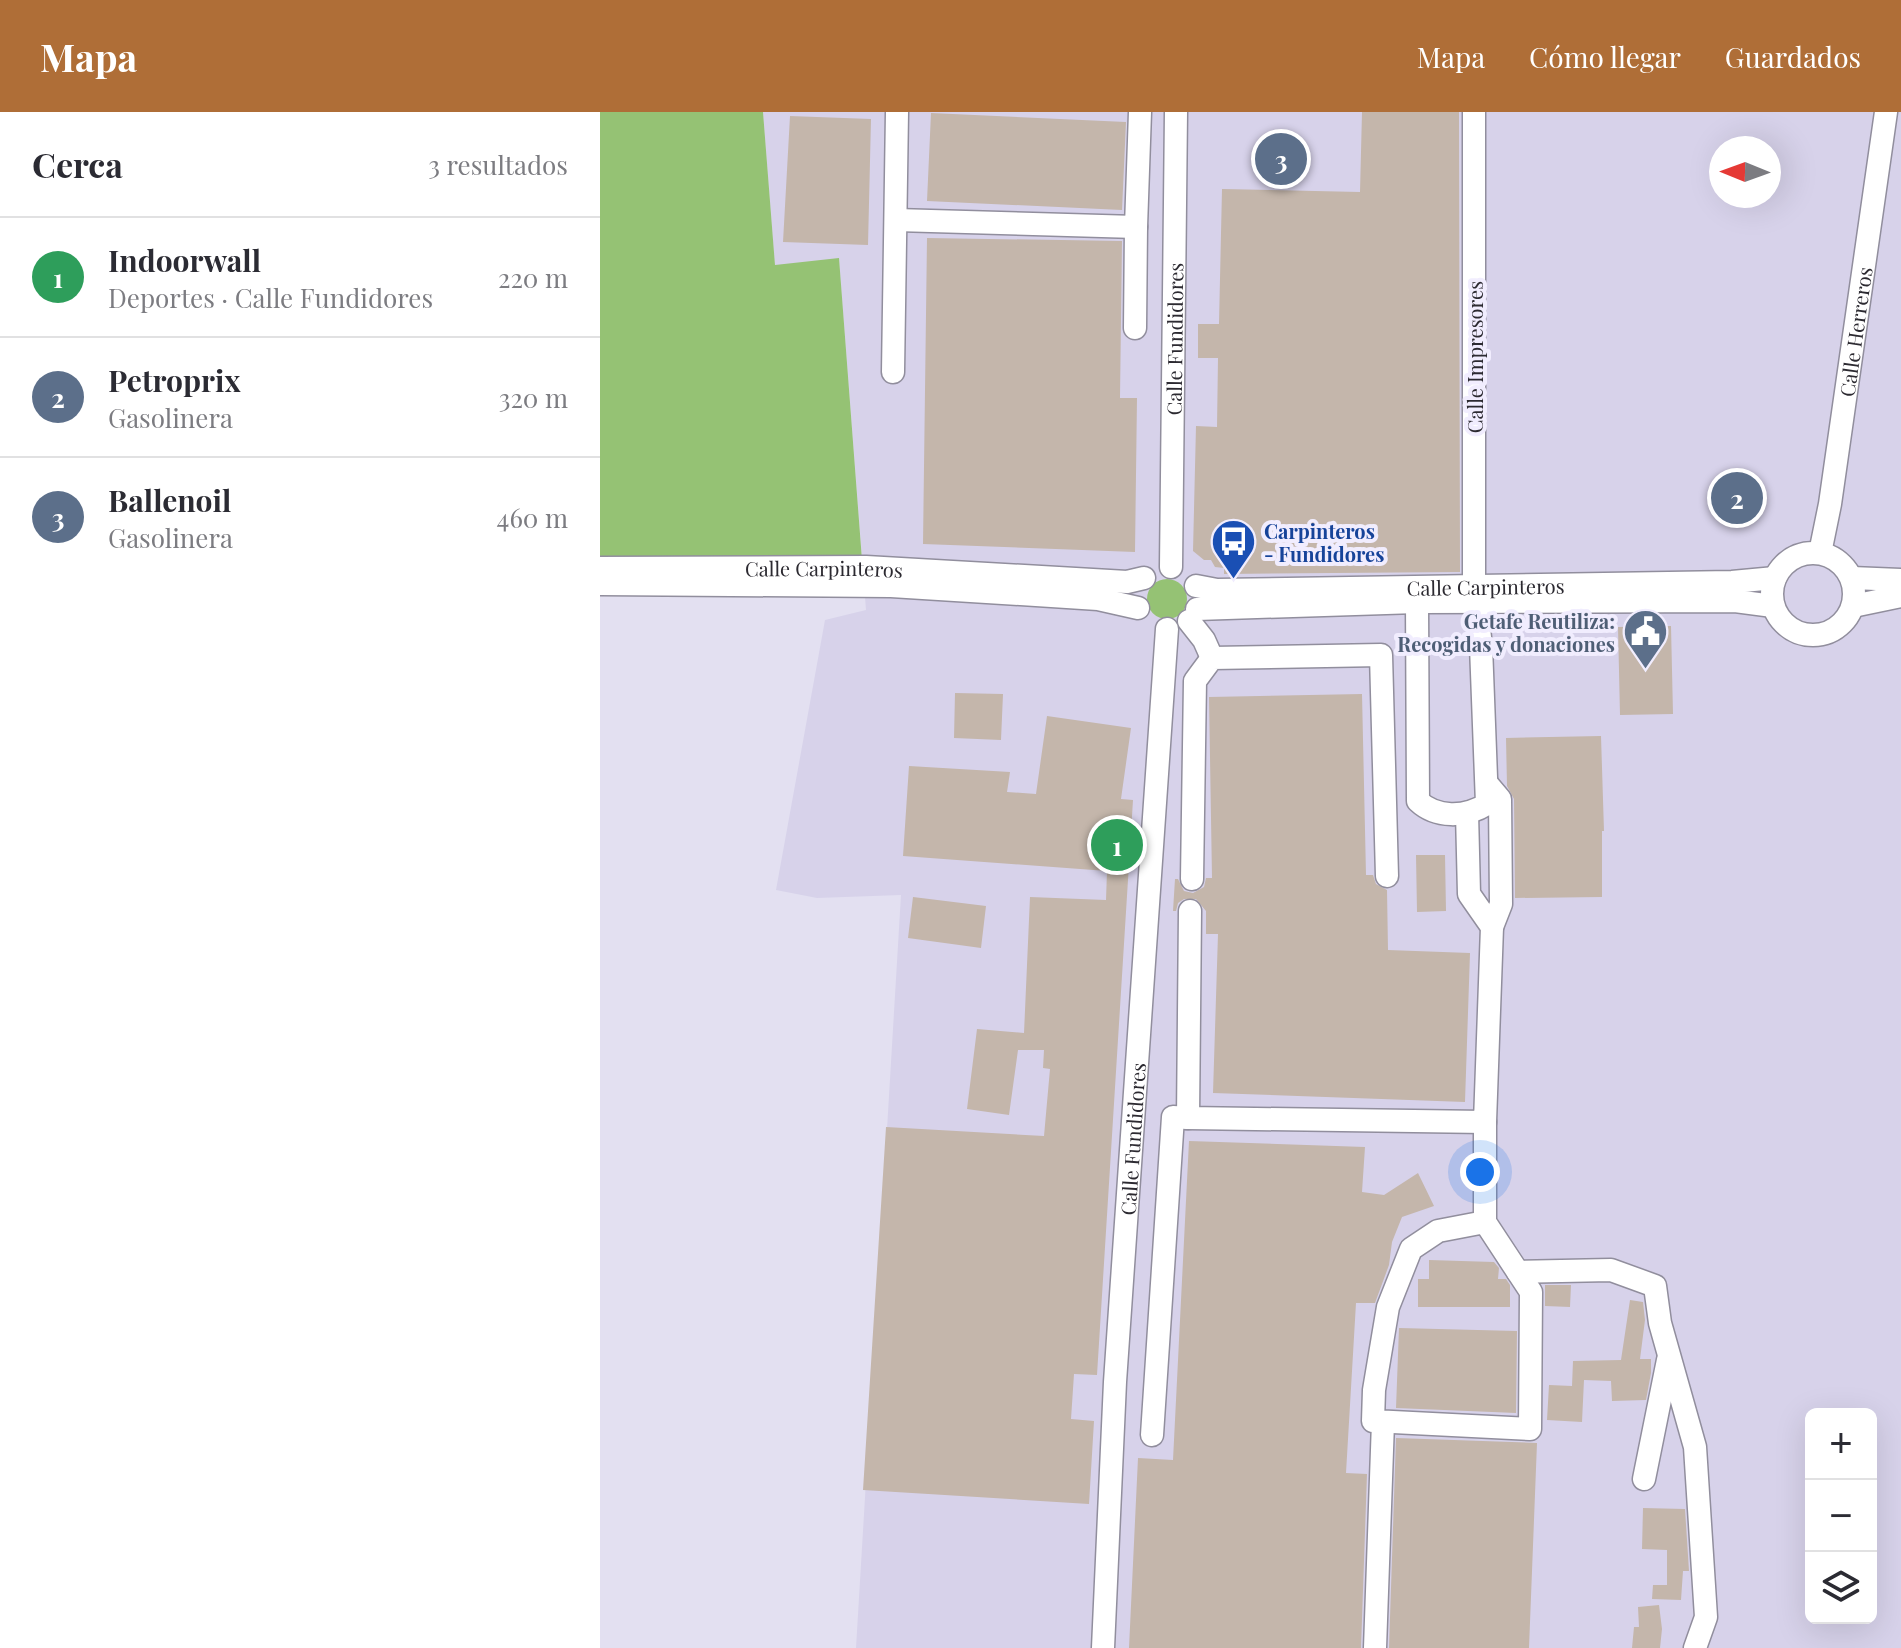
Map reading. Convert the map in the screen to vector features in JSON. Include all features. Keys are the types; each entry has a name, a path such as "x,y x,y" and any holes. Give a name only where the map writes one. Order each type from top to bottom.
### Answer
{"street":[{"path":"893,372 897,112"},
{"path":"1135,328 1140,112"},
{"name":"Calle Fundidores","path":"1171,567 1175,112"},
{"name":"Calle Impresores","path":"1474,112 1475,594 1481,646 1486,783"},
{"name":"Calle Herreros","path":"1820,553 1830,504 1886,112"},
{"path":"896,220 1136,227"},
{"path":"1820,553 1844,565 1852,578 1855,592 1853,606 1844,622 1833,631 1819,636 1797,633 1785,625 1773,606 1771,592 1775,578 1788,561 1801,554 1820,553"},
{"name":"Calle Carpinteros","path":"600,568 866,567 1127,582 1144,578"},
{"path":"1193,615 1180,626 1167,629 1147,622 1138,608 1137,593 1144,578 1156,569 1171,567 1181,570 1196,586 1193,615 1212,658"},
{"name":"Calle Carpinteros","path":"1193,615 1417,602 1475,594 1775,578"},
{"path":"1852,578 1901,580"},
{"name":"Calle Carpinteros","path":"600,584 891,586 1098,599 1138,608"},
{"name":"Calle Carpinteros","path":"1196,586 1217,590 1735,601 1773,606"},
{"path":"1853,606 1901,596"},
{"path":"1417,602 1418,801 1429,811 1475,812 1487,804 1486,783"},
{"name":"Calle Fundidores","path":"1103,1648 1115,1382 1167,629"},
{"path":"1212,658 1381,655 1387,876"},
{"path":"1192,879 1195,681 1212,658"},
{"path":"1485,1222 1438,1231 1411,1249 1388,1307 1376,1376 1373,1421 1530,1429 1531,1292 1485,1222 1492,927 1501,904 1500,799 1486,783"},
{"path":"1467,813 1469,894 1492,927"},
{"path":"1188,1118 1190,911"},
{"path":"1152,1435 1173,1117 1485,1122"},
{"path":"1518,1272 1611,1270 1655,1286 1660,1323 1695,1447 1706,1617 1695,1648"},
{"path":"1644,1479 1669,1355"},
{"path":"1375,1648 1383,1422"}],"shaded area":[{"path":"763,112 1901,112 1901,1648 856,1648 901,895 817,898 776,890 825,620 866,610 839,259 775,266"}],"green space":[{"path":"600,112 763,112 775,265 839,258 862,560 600,561"},
{"path":"1167,579 1181,585 1187,599 1181,613 1167,619 1153,613 1147,599 1153,585"}],"building":[{"path":"1362,112 1459,112 1460,572 1224,574 1224,568 1215,567 1211,560 1204,560 1193,551 1196,426 1217,427 1218,358 1198,358 1198,324 1219,324 1222,189 1360,192"},
{"path":"931,113 1126,122 1122,210 927,201"},
{"path":"790,116 871,119 868,245 783,242"},
{"path":"927,238 1122,241 1120,398 1137,398 1135,552 923,544"},
{"path":"1731,474 1747,475 1742,522 1727,520"},
{"name":"Getafe Reutiliza: Recogidas y donaciones","path":"1671,626 1673,714 1620,715 1618,627"},
{"path":"955,693 1003,694 1001,740 954,738"},
{"path":"1362,694 1366,875 1373,875 1376,884 1387,890 1388,950 1470,953 1465,1102 1213,1093 1218,934 1206,934 1206,911 1196,899 1184,899 1173,911 1175,879 1184,891 1193,893 1204,887 1206,878 1212,878 1209,697"},
{"path":"1047,716 1131,728 1121,799 1133,800 1097,1375 1074,1374 1071,1419 1094,1421 1089,1504 863,1490 886,1127 1044,1136 1050,1069 1043,1068 1044,1050 1018,1050 1009,1115 967,1109 977,1029 1024,1033 1030,897 1106,900 1107,871 903,856 909,766 1010,772 1007,792 1036,794"},
{"path":"1601,736 1604,831 1602,897 1515,898 1514,799 1507,786 1506,738"},
{"path":"1416,855 1445,855 1446,911 1417,912"},
{"path":"913,897 986,906 981,948 908,938"},
{"path":"1189,1141 1365,1147 1362,1192 1384,1195 1418,1173 1434,1206 1402,1217 1375,1303 1356,1303 1346,1473 1367,1474 1361,1648 1129,1648 1138,1458 1173,1460"},
{"path":"1429,1260 1494,1262 1499,1268 1498,1279 1506,1279 1510,1285 1510,1307 1418,1307 1418,1279 1429,1279"},
{"path":"1545,1285 1571,1285 1570,1307 1545,1306"},
{"path":"1630,1300 1643,1302 1645,1320 1640,1359 1651,1359 1646,1400 1612,1401 1611,1381 1584,1380 1582,1422 1547,1420 1549,1385 1572,1386 1573,1361 1621,1360"},
{"path":"1399,1328 1517,1331 1516,1413 1396,1408"},
{"path":"1396,1438 1537,1443 1529,1648 1389,1648"},
{"path":"1643,1508 1685,1509 1689,1571 1683,1571 1681,1600 1652,1599 1653,1585 1667,1585 1667,1550 1642,1549"},
{"path":"1659,1605 1662,1629 1660,1648 1632,1648 1634,1627 1639,1627 1638,1607"}],"place":[{"name":"Ballenoil","path":"1281,159"},
{"name":"Petroprix","path":"1737,498"},
{"name":"Carpinteros - Fundidores","path":"1233,581"},
{"name":"Getafe Reutiliza: Recogidas y donaciones","path":"1646,671"},
{"name":"Indoorwall","path":"1117,845"}]}
